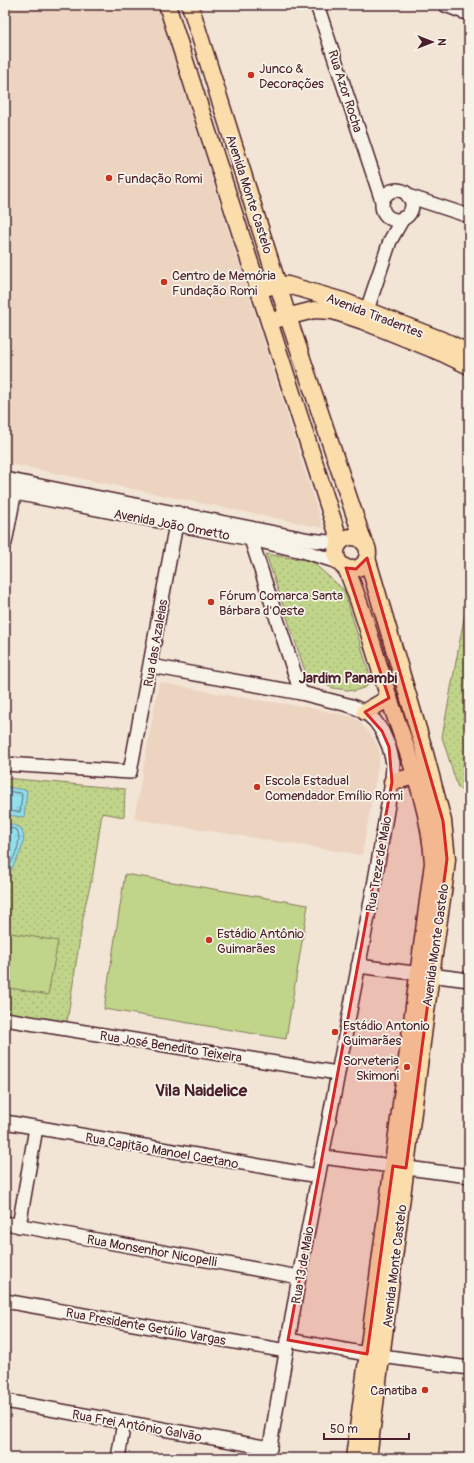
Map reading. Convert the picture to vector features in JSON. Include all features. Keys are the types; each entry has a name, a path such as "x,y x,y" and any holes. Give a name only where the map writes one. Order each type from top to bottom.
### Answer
{"main road":[{"name":"Avenida Monte Castelo","path":"167,5 339,542"},
{"name":"Avenida Monte Castelo","path":"190,5 288,317 366,550 423,746 443,821 446,859 445,878 424,974"},
{"path":"270,259 289,277 310,291"},
{"path":"259,290 278,284"},
{"name":"Avenida Tiradentes","path":"278,284 310,291 365,315 469,366"},
{"name":"Avenida Tiradentes","path":"269,321 314,310 365,315 447,342 469,354"},
{"path":"350,537 360,539 366,550 361,567 351,570 342,565 335,552 339,542 350,537"},
{"name":"Avenida Monte Castelo","path":"342,565 358,599 415,776 428,822 432,844 433,863 424,974 375,1355 368,1458"},
{"path":"364,712 389,698"},
{"path":"392,782 415,776"},
{"name":"Avenida Monte Castelo","path":"354,1458 375,1355"}],"street":[{"path":"445,5 469,14"},
{"name":"Rua Azor Rocha","path":"319,7 382,201"},
{"path":"373,171 396,190"},
{"path":"437,205 407,214 394,220 383,211 382,201 388,193 401,190 408,196 437,205 469,216"},
{"path":"365,315 390,241 407,214 411,203 408,196"},
{"path":"390,218 390,241"},
{"path":"5,543 10,486"},
{"name":"Avenida João Ometto","path":"10,486 177,519 251,540 306,552 342,565"},
{"name":"Avenida João Ometto","path":"177,519 247,526 310,540 339,542"},
{"name":"Rua das Azaleias","path":"5,764 130,772 151,666 177,519"},
{"path":"247,526 301,693"},
{"name":"Rua Treze de Maio","path":"151,666 301,693 352,706 364,712 375,721 382,731 389,747 393,763 392,782 337,1073"},
{"path":"358,966 469,980"},
{"name":"Rua José Benedito Teixeira","path":"5,1019 337,1073"},
{"name":"Rua 13 de Maio","path":"269,1453 299,1277 337,1073"},
{"name":"Rua Capitão Manoel Caetano","path":"5,1122 318,1176"},
{"path":"19,1226 36,1128"},
{"path":"322,1157 469,1176"},
{"name":"Rua Monsenhor Nicopelli","path":"5,1223 299,1277"},
{"name":"Rua Presidente Getúlio Vargas","path":"5,1300 287,1345 469,1368"},
{"name":"Rua Frei Antônio Galvão","path":"5,1401 124,1422 269,1453"},
{"path":"118,1458 124,1422"}],"highlighted area":[{"path":"367,558 443,821 447,859 406,1168 393,1166 367,1354 288,1340 392,782 389,747 382,731 365,712 389,698 346,568 356,569"}],"shaded area":[{"name":"Fundação Romi","path":"7,5 157,5 323,528 5,463 5,13"},
{"name":"Escola Estadual Comendador Emílio Romi","path":"159,682 237,697 306,707 355,717 371,734 380,755 362,855 134,819"}],"green space":[{"path":"266,554 311,561 344,590 371,679 366,687 354,691 333,688 307,677"},
{"path":"469,591 469,793 458,788 442,737"},
{"path":"5,778 125,789 124,817 102,813 93,874 85,906 67,1022 5,1013"},
{"name":"Estádio Antônio Guimarães","path":"125,874 308,905 286,1039 104,1009"},
{"path":"5,932 58,941 48,995 5,987"}],"water":[{"path":"5,787 27,790 24,817 5,815"},
{"path":"11,824 21,828 24,837 21,851 9,874 5,875 5,826"}],"place":[{"name":"Junco & Decorações","path":"251,75"},
{"name":"Fundação Romi","path":"109,178"},
{"name":"Centro de Memória Fundação Romi","path":"164,282"},
{"name":"Fórum Comarca Santa Bárbara d'Oeste","path":"211,602"},
{"name":"Escola Estadual Comendador Emílio Romi","path":"257,787"},
{"name":"Estádio Antônio Guimarães","path":"209,940"},
{"name":"Estádio Antonio Guimarães","path":"335,1032"},
{"name":"Sorveteria Skimoni","path":"407,1067"},
{"name":"Canatiba","path":"425,1390"}],"district":[{"name":"Jardim Panambi","path":"348,678"},
{"name":"Vila Naidelice","path":"201,1090"}]}
